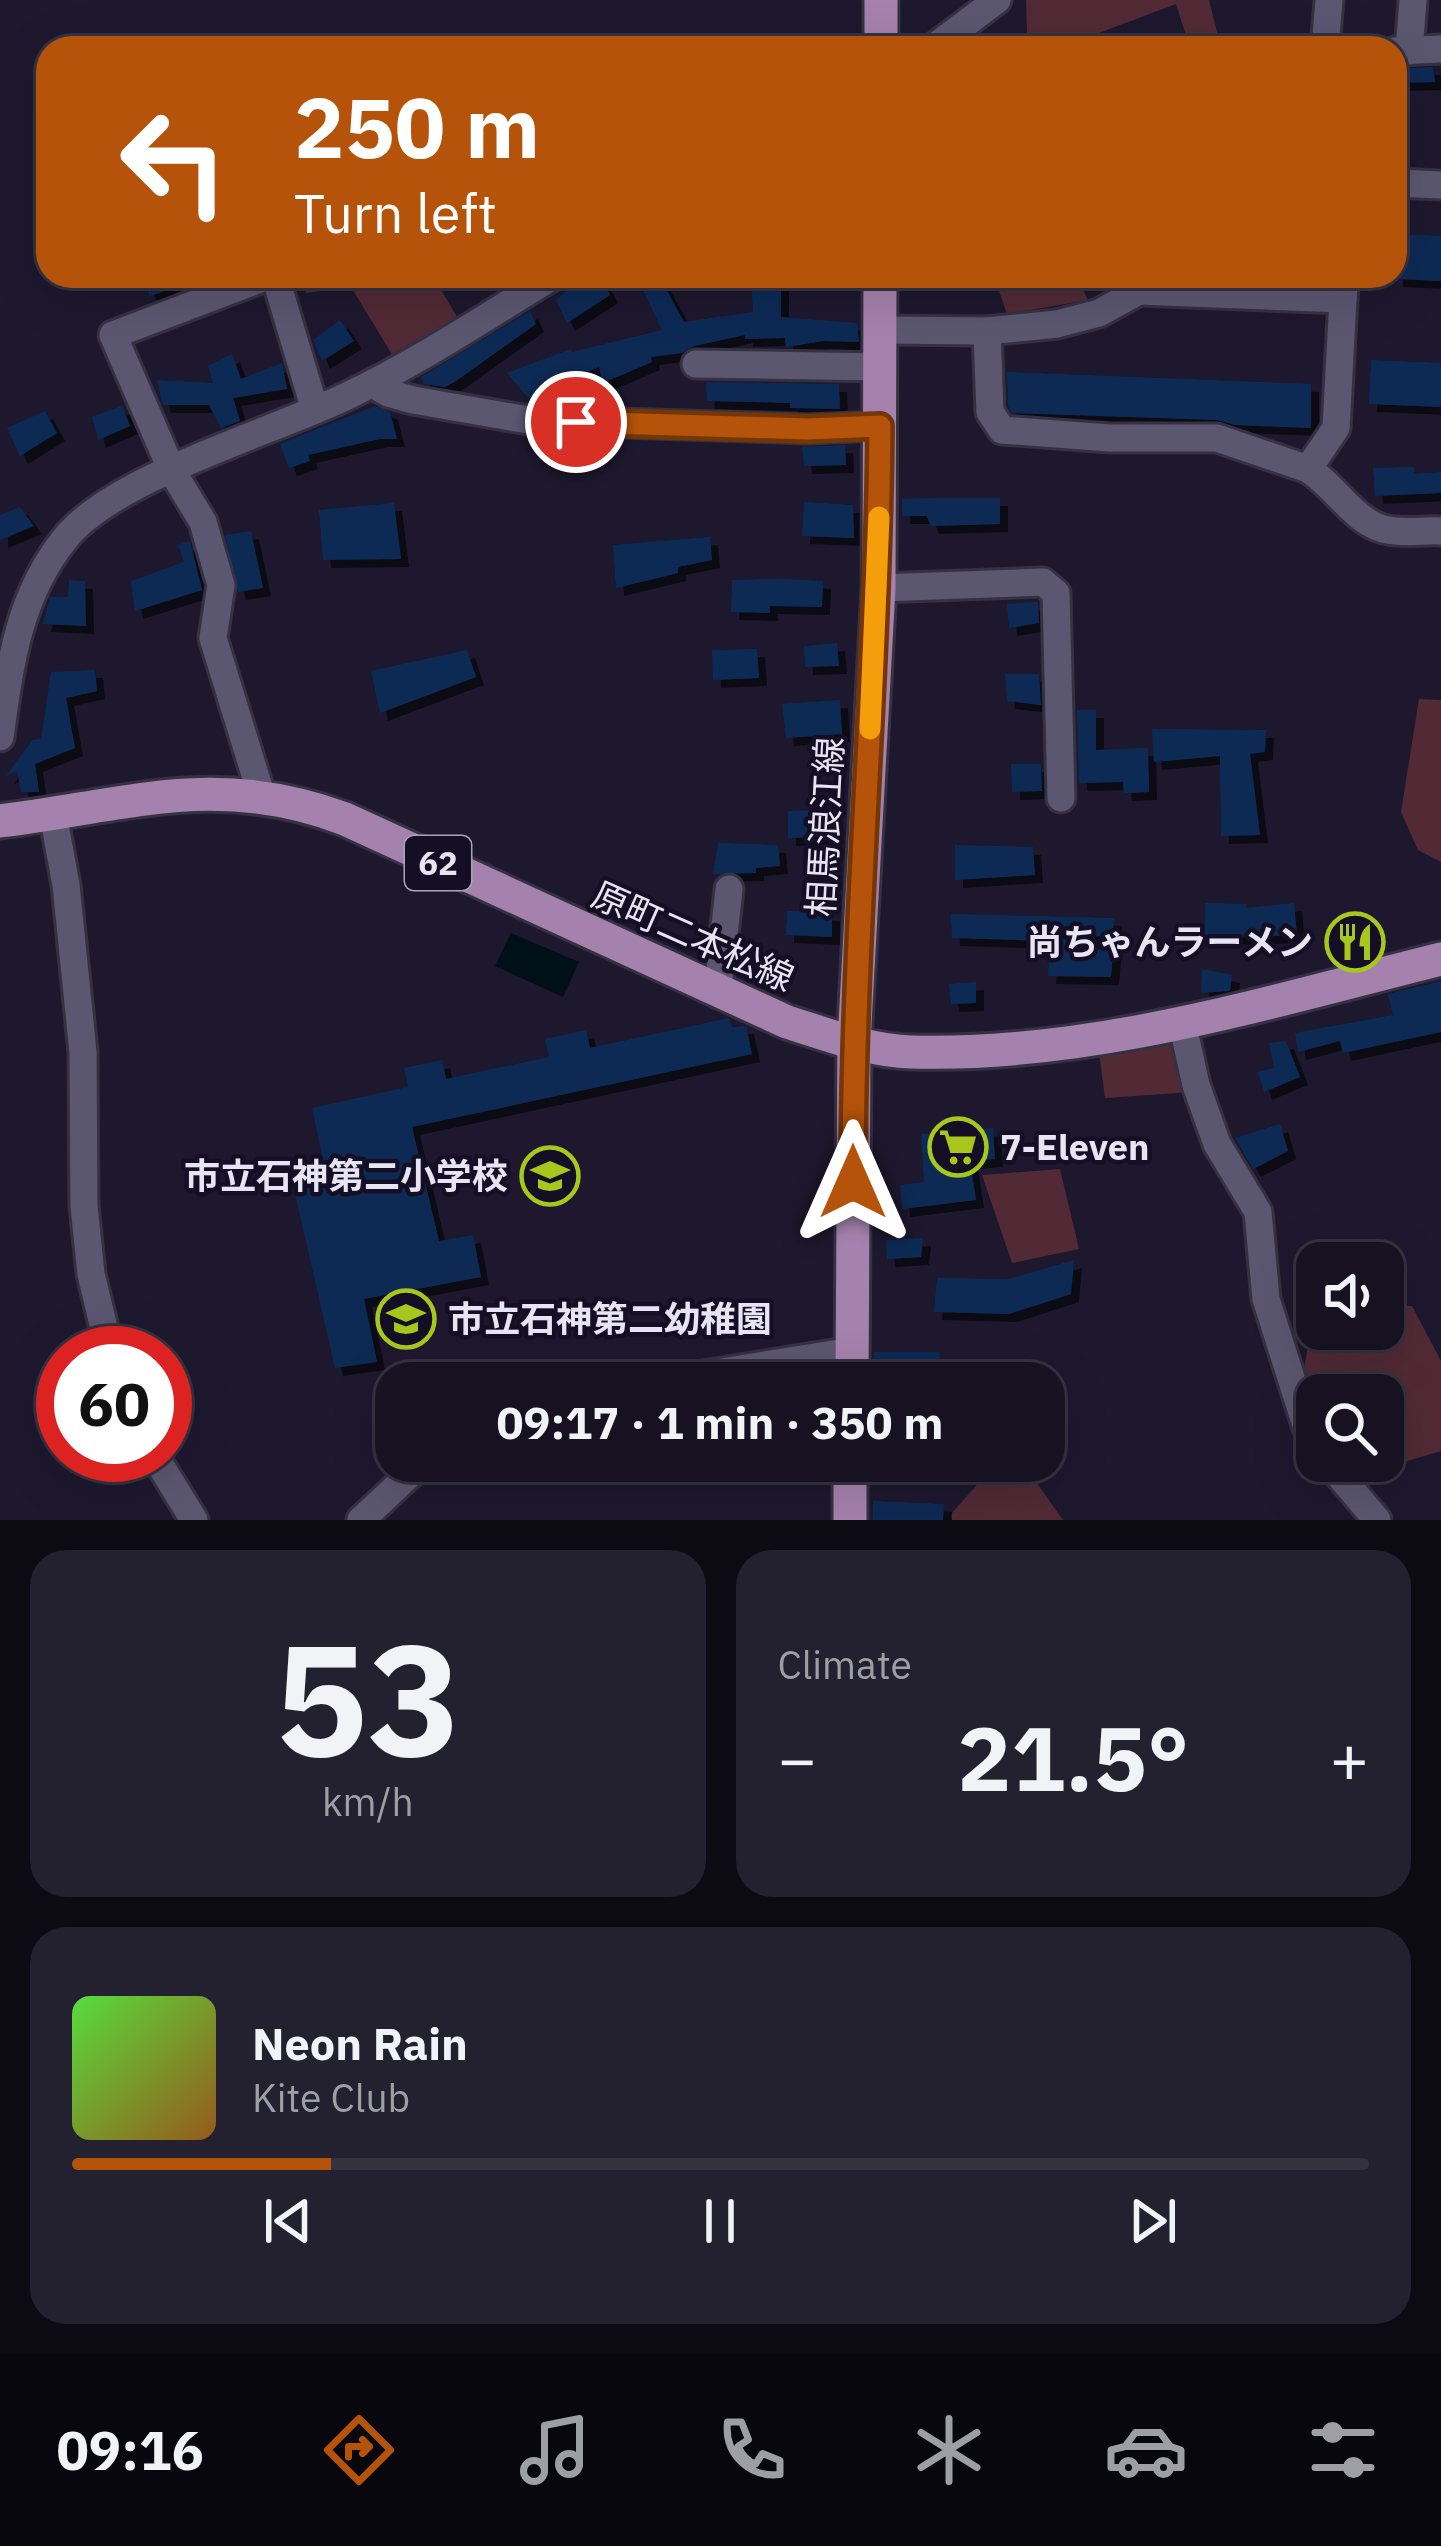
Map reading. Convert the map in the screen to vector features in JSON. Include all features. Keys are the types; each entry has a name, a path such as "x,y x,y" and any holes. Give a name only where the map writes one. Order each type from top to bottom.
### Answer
{"main road":[{"path":"881,0 881,36"},
{"name":"相馬浪江線","path":"852,1362 854,1042 879,588 880,288"},
{"name":"原町二本松線","path":"0,820 203,791 261,794 346,819 787,1022 907,1052 1086,1042 1441,959"},
{"path":"850,1482 850,1520"}],"street":[{"path":"949,36 997,0"},
{"path":"1326,36 1329,0"},
{"path":"1405,36 1413,0"},
{"path":"1407,51 1441,49"},
{"path":"1407,184 1441,185"},
{"path":"240,288 113,335 172,471 203,522 221,585 213,638 261,794"},
{"path":"276,288 315,410"},
{"path":"0,737 20,623 43,569 66,536 95,510 172,471 373,384 533,288"},
{"path":"880,330 987,331 1057,324 1099,313 1139,292 1344,288 1336,428 1308,470"},
{"path":"987,331 989,412 1002,430 1110,438 1217,438 1308,470 1380,529 1441,531"},
{"path":"696,364 880,368"},
{"path":"373,384 413,400 528,420 808,429 880,426"},
{"path":"879,588 1043,582 1056,592 1061,798"},
{"path":"53,814 69,908 83,1052 84,1206 91,1274 104,1326"},
{"path":"718,989 729,889"},
{"path":"1181,1022 1217,1144 1258,1212 1266,1299 1296,1390"},
{"path":"171,1482 194,1520"},
{"path":"361,1520 402,1482"},
{"path":"1345,1482 1377,1520"}],"shaded area":[{"path":"1026,0 1209,0 1218,36 1186,36 1176,4 1091,36 1027,33"},
{"path":"305,288 344,288 306,293"},
{"path":"352,288 440,288 460,322 396,361"},
{"path":"998,288 1082,288 1088,300 1007,314"},
{"path":"1419,699 1441,700 1441,862 1418,850 1401,812"},
{"path":"511,933 579,962 563,997 495,966"},
{"path":"1174,1037 1192,1092 1105,1098 1099,1052"},
{"path":"1060,1169 1079,1249 1012,1263 982,1175"},
{"path":"1404,1306 1412,1306 1441,1361 1441,1451 1404,1462 1404,1374 1303,1374 1307,1350 1404,1350"},
{"path":"979,1482 1036,1482 1063,1520 952,1520 951,1514"}],"building":[{"path":"1433,67 1435,82 1407,83 1407,68"},
{"path":"1407,235 1441,236 1441,281 1407,280"},
{"path":"147,288 174,288 150,296"},
{"path":"572,288 606,288 610,295 567,323 556,300"},
{"path":"642,288 665,288 684,322 753,312 752,288 781,288 781,317 857,323 859,342 786,347 785,338 745,339 745,335 651,357 652,362 603,383 599,367 528,398 507,373 571,349 662,330"},
{"path":"530,311 536,324 456,381 445,387 424,384 421,377"},
{"path":"340,320 354,341 322,361 313,340"},
{"path":"232,354 241,379 282,363 287,389 233,398 240,421 221,428 209,405 163,405 157,380 213,383 208,366"},
{"path":"1371,360 1441,363 1441,407 1369,404"},
{"path":"1007,372 1311,384 1311,428 1012,413"},
{"path":"706,382 839,384 840,409 707,401"},
{"path":"122,406 130,426 98,440 92,417"},
{"path":"375,406 390,412 397,439 308,455 310,461 289,468 280,444"},
{"path":"45,411 57,433 20,456 7,428"},
{"path":"845,445 846,465 804,466 802,447"},
{"path":"1414,467 1414,474 1441,472 1441,493 1375,496 1373,468"},
{"path":"1000,498 1000,524 931,526 927,516 902,516 902,499"},
{"path":"804,502 853,505 854,538 802,536"},
{"path":"394,503 401,559 323,560 319,510"},
{"path":"20,507 34,526 0,540 0,515"},
{"path":"251,531 263,588 238,592 225,535"},
{"path":"710,537 712,560 616,588 613,545"},
{"path":"190,541 202,590 135,611 131,581 184,562 178,545"},
{"path":"69,580 85,581 86,626 43,624 50,597 68,597"},
{"path":"732,580 823,581 822,607 770,606 770,613 731,612"},
{"path":"1038,602 1039,623 1009,628 1007,604"},
{"path":"837,643 839,666 805,667 804,646"},
{"path":"757,649 759,678 713,680 712,650"},
{"path":"467,650 476,677 380,713 371,671"},
{"path":"95,670 97,691 66,698 75,748 35,764 39,792 21,792 17,771 6,776 32,740 41,739 51,672"},
{"path":"1005,674 1039,674 1041,705 1007,701"},
{"path":"840,700 842,734 786,738 782,704"},
{"path":"1077,710 1096,710 1096,750 1148,748 1149,792 1124,793 1123,782 1079,783"},
{"path":"1152,729 1266,730 1265,752 1250,754 1260,835 1221,836 1220,756 1154,762"},
{"path":"1011,764 1041,764 1042,791 1012,792"},
{"path":"829,810 828,837 788,838 788,811"},
{"path":"718,843 778,845 780,866 756,868 756,873 713,874"},
{"path":"955,845 1033,847 1035,875 955,880"},
{"path":"1205,903 1246,904 1246,908 1294,903 1297,935 1205,938"},
{"path":"787,911 832,913 832,937 786,935"},
{"path":"951,914 1114,918 1113,937 1093,936 1092,948 1113,952 1111,977 1048,976 1050,941 952,938"},
{"name":"尚ちゃんラーメン","path":"1360,917 1370,955 1348,961 1338,923"},
{"path":"1202,969 1232,975 1230,991 1201,993"},
{"path":"1441,981 1441,1032 1343,1053 1340,1041 1298,1052 1295,1033 1393,1015 1388,994"},
{"path":"976,982 976,1003 951,1004 949,984"},
{"path":"729,1018 732,1027 746,1026 752,1054 412,1127 439,1241 473,1235 481,1277 364,1299 377,1362 335,1368 291,1176 304,1173 302,1164 323,1159 312,1108 408,1087 404,1068 442,1060 446,1079 549,1057 545,1039 586,1030 590,1048"},
{"path":"1286,1041 1300,1077 1264,1092 1258,1072 1274,1068 1269,1043"},
{"path":"1280,1124 1288,1151 1253,1169 1235,1138"},
{"path":"993,1128 995,1159 970,1161 976,1200 902,1209 900,1185 924,1182 921,1134"},
{"path":"923,1238 921,1257 887,1259 886,1240"},
{"path":"1074,1260 1071,1294 1009,1314 934,1312 937,1278 1009,1279"},
{"path":"874,1352 940,1352 940,1362 874,1362"},
{"path":"873,1501 944,1504 943,1520 873,1520"}],"slow traffic":[{"path":"870,729 879,517"}],"place":[{"name":"尚ちゃんラーメン","path":"1355,942"},
{"name":"7-Eleven","path":"958,1147"},
{"name":"市立石神第二小学校","path":"550,1176"},
{"name":"市立石神第二幼稚園","path":"406,1319"}],"route":[{"path":"576,422 808,429 880,426 879,588 860,884 853,1182"}]}
